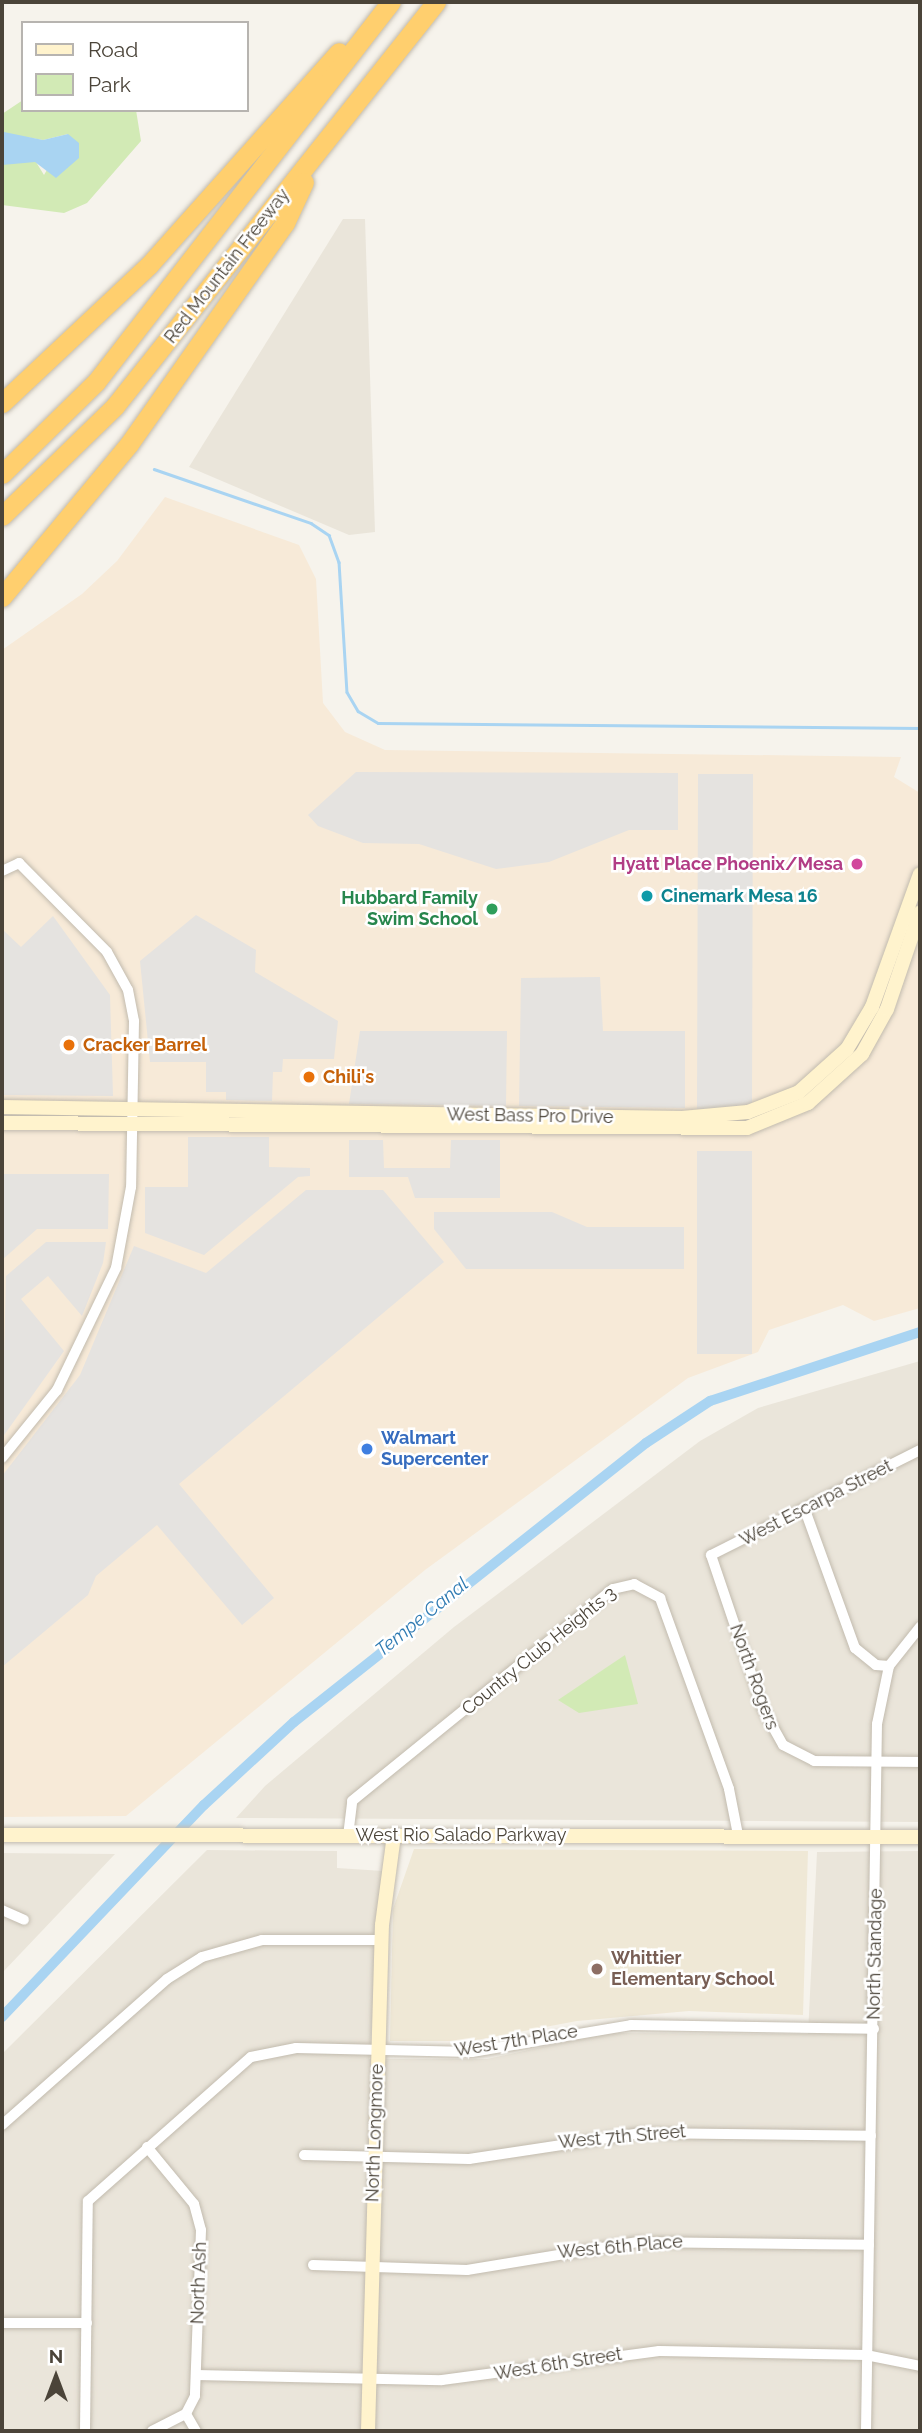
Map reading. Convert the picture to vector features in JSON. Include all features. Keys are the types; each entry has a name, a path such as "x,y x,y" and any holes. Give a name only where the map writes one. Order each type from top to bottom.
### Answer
{"highway":[{"path":"2,403 149,265 390,2"},
{"name":"Red Mountain Freeway","path":"2,474 96,382 390,2"},
{"name":"Red Mountain Freeway","path":"2,516 115,406 436,2"},
{"path":"2,597 93,491 214,326 285,223 318,152"}],"street":[{"path":"2,871 19,863 117,965 132,1006 133,1109 126,1235 103,1302 57,1390 2,1458"},
{"name":"West Bass Pro Drive","path":"2,1107 711,1118 762,1109 807,1087 847,1049 872,1007 920,874"},
{"name":"West Bass Pro Drive","path":"2,1123 708,1133 761,1125 808,1103 862,1054 884,1017 920,912"},
{"name":"West Escarpa Street","path":"711,1555 920,1450"},
{"path":"805,1510 855,1648 864,1659 889,1667 920,1626"},
{"name":"North Rogers","path":"711,1555 772,1733 814,1761 875,1764 920,1762"},
{"name":"Country Club Heights 3","path":"348,1836 352,1801 613,1589 634,1584 660,1598 729,1789 738,1835"},
{"name":"North Standage","path":"866,2431 877,1837 875,1764 889,1667"},
{"name":"West Rio Salado Parkway","path":"2,1835 920,1837"},
{"name":"North Longmore","path":"368,2431 381,1940 394,1835"},
{"path":"2,1910 24,1920"},
{"path":"2,2125 167,1979 202,1957 262,1940 381,1940"},
{"name":"West 7th Place","path":"87,2323 88,2201 251,2057 296,2048 472,2052 584,2030 678,2023 874,2029"},
{"name":"West 7th Street","path":"304,2155 375,2159 469,2159 641,2133 870,2136"},
{"name":"North Ash","path":"147,2147 199,2217 196,2375 186,2413"},
{"name":"West 6th Place","path":"313,2265 467,2270 638,2242 869,2245"},
{"path":"2,2323 87,2323 85,2431"},
{"name":"West 6th Street","path":"196,2375 463,2378 568,2358 659,2351 866,2355 920,2366"},
{"path":"152,2431 186,2413 196,2431"}],"shaded area":[{"path":"343,219 365,219 375,532 349,535 189,467"},
{"path":"165,497 299,545 316,579 323,703 345,732 385,750 901,757 894,777 920,793 920,1308 874,1321 843,1305 769,1330 758,1352 688,1378 425,1570 126,1816 2,1817 2,650 82,594 117,561"},
{"path":"356,772 678,773 678,830 629,830 549,862 496,869 419,844 363,843 318,826 308,815"},
{"path":"698,774 753,774 752,1104 718,1109 697,1109"},
{"path":"196,915 256,950 255,972 338,1021 334,1059 283,1059 282,1072 273,1072 272,1101 226,1100 226,1092 206,1092 206,1062 150,1062 140,961"},
{"path":"53,916 110,995 113,1096 2,1095 2,929 21,947"},
{"path":"600,977 603,1031 685,1031 685,1108 519,1106 521,978"},
{"path":"360,1031 507,1031 506,1106 349,1104"},
{"path":"188,1137 269,1137 269,1167 310,1168 310,1176 298,1177 204,1255 145,1233 145,1187 188,1187"},
{"path":"349,1140 383,1140 384,1168 450,1168 451,1140 500,1140 500,1198 415,1198 408,1177 349,1177"},
{"path":"697,1151 752,1151 752,1354 697,1354"},
{"path":"2,1174 109,1174 108,1229 37,1229 2,1260"},
{"path":"306,1190 383,1190 444,1262 179,1484 274,1598 242,1625 157,1525 96,1576 88,1595 2,1667 2,1476 80,1375 134,1246 206,1273"},
{"path":"434,1212 552,1212 587,1227 684,1227 684,1269 466,1269 434,1229"},
{"path":"46,1242 106,1242 103,1263 82,1316 48,1276 21,1299 64,1351 2,1438 6,1276"},
{"path":"920,1361 920,1822 236,1818 265,1786 454,1627 700,1441 758,1408"},
{"name":"Whittier Elementary School","path":"414,1849 808,1851 803,2015 689,2011 577,2021 471,2041 390,2041 393,1909"},
{"path":"207,1850 337,1851 337,1868 383,1871 369,2059 487,2059 606,2033 808,2034 817,1852 920,1851 918,2431 2,2431 2,2054"},
{"path":"2,1853 115,1854 2,1973"}],"green space":[{"path":"21,101 21,112 136,112 141,141 87,203 64,213 2,205 4,162 36,162 44,175 68,134 43,140 2,133 2,114"},
{"path":"625,1655 638,1704 579,1713 558,1700"}],"water":[{"path":"4,132 43,140 68,134 79,143 79,158 56,178 35,162 2,165"}],"waterway":[{"path":"154,469 311,523 329,535 339,562 347,692 358,711 378,723 920,728"},
{"name":"Tempe Canal","path":"2,2017 204,1805 294,1722 646,1443 710,1401 920,1332"}],"place":[{"name":"Hyatt Place Phoenix/Mesa","path":"857,864"},
{"name":"Cinemark Mesa 16","path":"647,896"},
{"name":"Hubbard Family Swim School","path":"492,909"},
{"name":"Cracker Barrel","path":"69,1045"},
{"name":"Chili's","path":"309,1077"},
{"name":"Walmart Supercenter","path":"367,1449"},
{"name":"Whittier Elementary School","path":"597,1969"}]}
